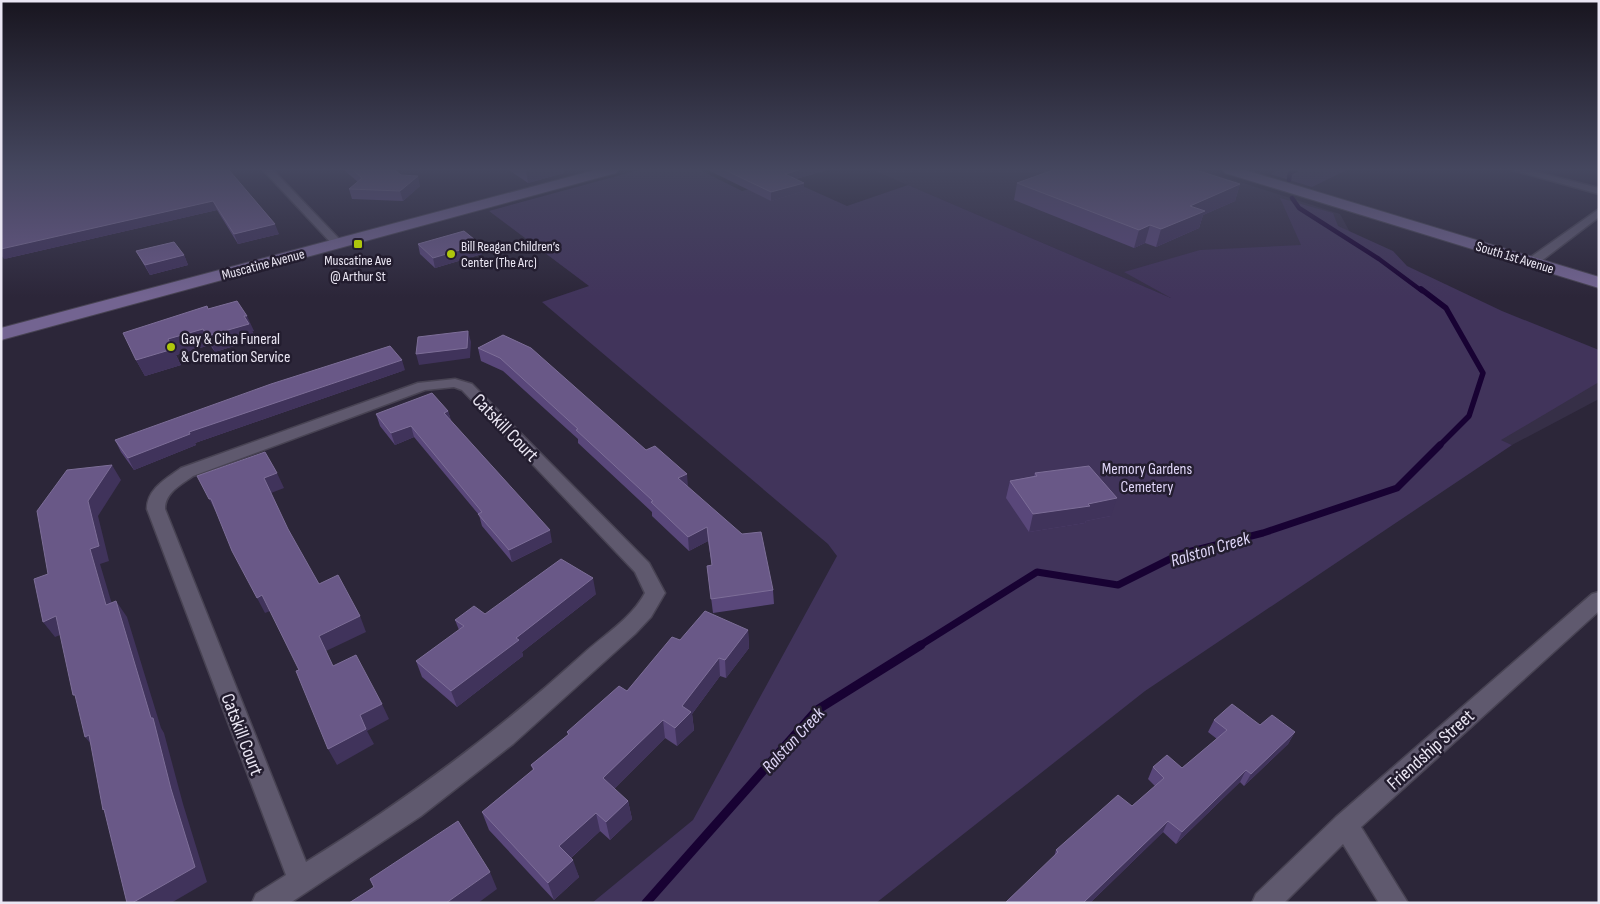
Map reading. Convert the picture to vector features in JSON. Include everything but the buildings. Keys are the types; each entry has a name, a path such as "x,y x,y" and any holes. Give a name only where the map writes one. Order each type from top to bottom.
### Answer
{"main road":[{"name":"Muscatine Avenue","path":"1,334 338,244 449,212"},
{"name":"South 1st Avenue","path":"1368,212 1599,283"}],"street":[{"path":"308,212 338,244"},
{"path":"1532,262 1599,212"},
{"name":"Catskill Court","path":"265,903 301,880 413,808 490,750 561,688 637,617 651,603 655,593 642,568 467,387 455,383 423,386 187,472 164,489 156,500 156,509 301,880"},
{"name":"Friendship Street","path":"1265,903 1345,824 1599,599"},
{"path":"1345,824 1395,903"}],"shaded area":[{"path":"971,212 1334,212 1340,214 1369,267 1599,361 1599,399 1512,445"}],"green space":[{"name":"Memory Gardens Cemetery","path":"491,212 971,212 1171,298 1124,272 1200,250 1301,245 1286,212 1330,212 1333,213 1338,226 1393,251 1407,266 1502,311 1599,350 1599,382 1501,440 1512,445 1145,691 876,903 592,903 693,820 837,556 828,544 542,302 589,286"}],"waterway":[{"name":"Ralston Creek","path":"1306,212 1379,259 1422,291"},
{"name":"Ralston Creek","path":"919,646 1037,572 1118,585 1180,554 1263,533 1397,488 1469,416 1483,373 1446,308 1421,289"},
{"name":"Ralston Creek","path":"646,903 817,710 921,645"}],"place":[{"name":"Muscatine Ave @ Arthur St","path":"358,244"},
{"name":"Bill Reagan Children’s Center (The Arc)","path":"451,254"},
{"name":"Gay & Ciha Funeral & Cremation Service","path":"171,347"}]}
